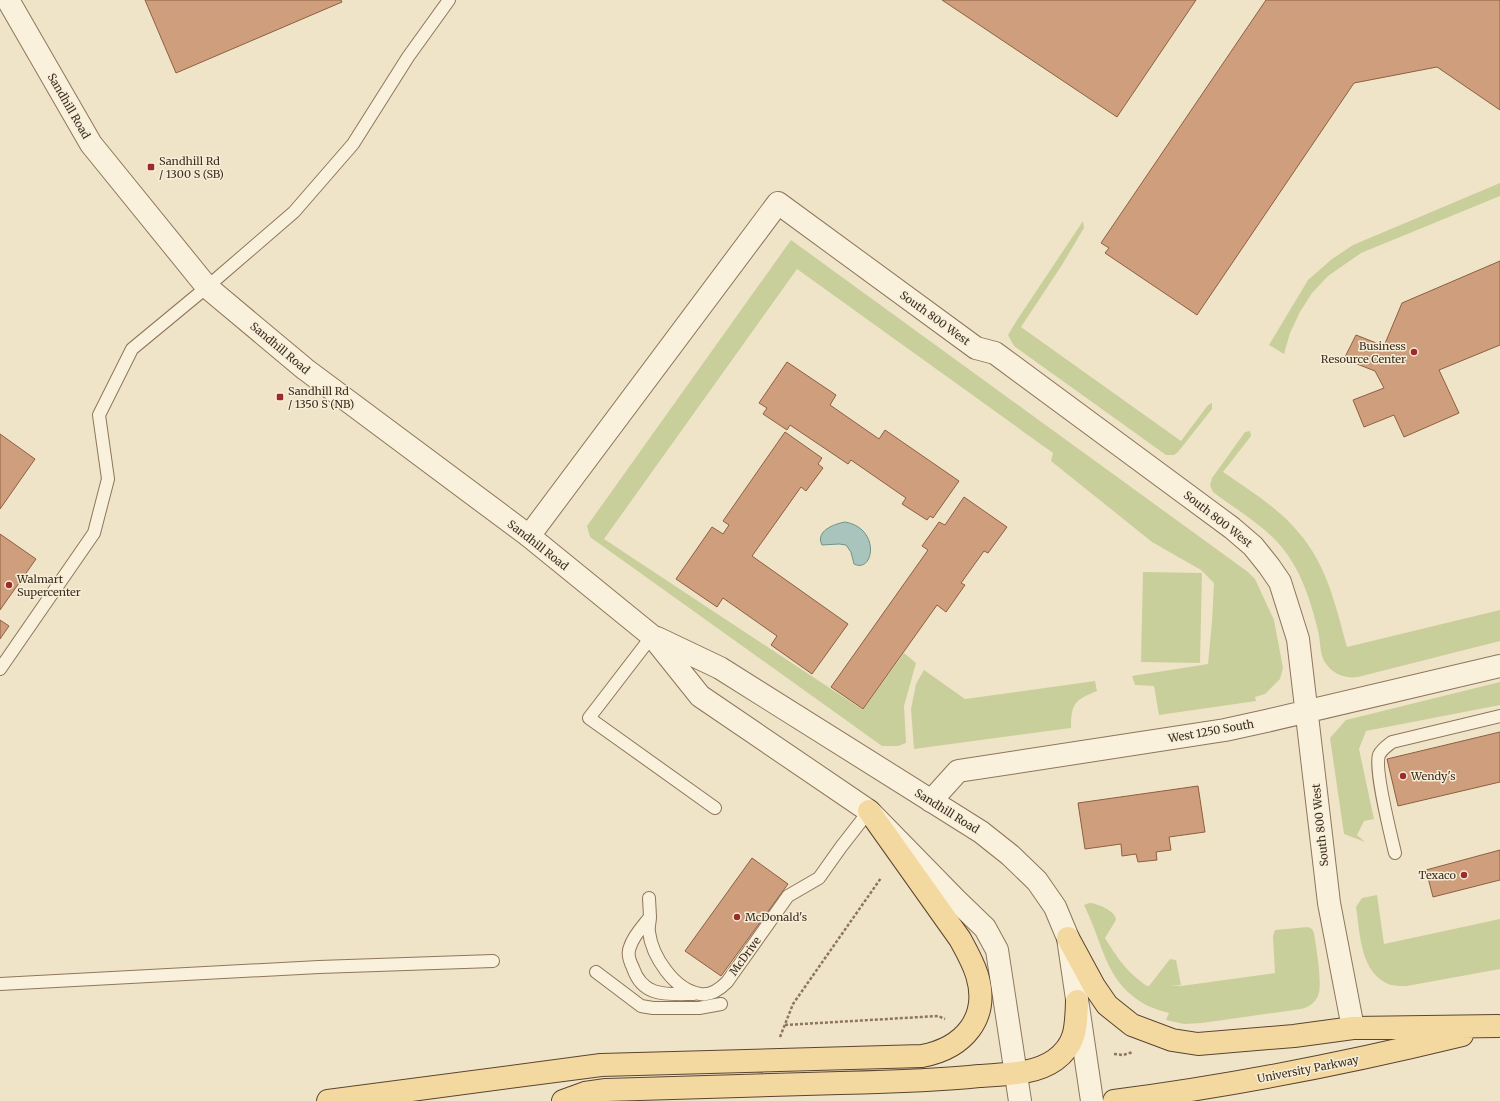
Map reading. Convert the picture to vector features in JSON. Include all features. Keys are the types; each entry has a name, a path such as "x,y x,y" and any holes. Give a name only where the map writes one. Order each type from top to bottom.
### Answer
{"main road":[{"path":"328,1101 601,1065 922,1056 949,1048 967,1034 973,1026 978,1013 980,993 977,975 960,939 869,811"},
{"path":"1068,938 1094,986 1107,1004 1132,1025 1172,1040 1198,1044 1294,1036 1353,1028 1499,1025"},
{"path":"563,1101 585,1093 606,1090 931,1081 1015,1073 1039,1068 1054,1061 1066,1052 1073,1039 1076,1024 1077,1001"},
{"name":"University Parkway","path":"1114,1101 1169,1094 1282,1074 1392,1052 1499,1025"}],"street":[{"name":"Sandhill Road","path":"8,0 91,144 207,287 305,369 529,536 652,636 700,696 869,811 985,928 997,950 1020,1101"},
{"name":"South 800 West","path":"529,536 778,203 976,348 994,353 1232,528 1253,546 1270,566 1280,582 1285,595 1298,639 1329,903 1353,1028"},
{"name":"Sandhill Road","path":"652,636 720,668 981,832 1010,855 1037,881 1055,907 1068,938 1092,1101"},
{"name":"West 1250 South","path":"931,801 958,771 1225,730 1500,666"}],"lane":[{"path":"0,669 94,533 108,479 99,415 132,349 294,212 353,144 408,57 449,0"},
{"path":"652,636 590,718 715,808"},
{"path":"1395,853 1378,770 1379,756 1384,748 1392,742 1500,716"},
{"name":"McDrive","path":"650,917 635,937 629,948 630,961 634,973 640,983 650,990 659,993 700,995 719,989 726,982 788,896 819,878 840,847 869,811"},
{"path":"649,898 649,931 652,946 660,962 669,975 680,985 700,995"},
{"path":"0,984 319,967 493,960"},
{"path":"596,972 641,1006 653,1008 699,1008 721,1004"}],"path":[{"path":"780,1037 793,1004 881,878"},
{"path":"784,1025 938,1016 950,1021"}],"green space":[{"path":"1500,183 1500,196 1361,253 1328,276 1312,293 1300,312 1290,333 1284,354 1269,345 1308,280 1332,259 1353,245"},
{"path":"1083,221 1084,228 1062,265 1021,327 1181,441 1208,405 1212,403 1212,409 1174,455 1166,455 1014,346 1008,335"},
{"path":"791,240 1248,572 1255,579 1274,620 1283,668 1280,679 1265,694 1255,697 1256,701 1159,715 1154,686 1135,685 1132,676 1208,664 1214,583 1201,570 1152,542 1051,461 1053,453 797,269 604,539 863,710 904,653 916,663 904,706 906,743 898,746 882,746 590,537 587,526"},
{"path":"1250,431 1251,436 1223,472 1253,492 1283,516 1309,545 1324,573 1339,617 1347,647 1500,610 1500,641 1358,677 1344,676 1332,671 1322,656 1318,631 1310,602 1299,574 1289,557 1273,538 1213,492 1210,485 1212,478 1245,432"},
{"path":"1143,572 1202,573 1200,663 1141,662"},
{"path":"924,670 965,699 1095,681 1097,691 1079,700 1073,708 1071,728 914,749 911,709 916,684"},
{"path":"1500,682 1500,705 1366,731 1359,749 1374,819 1364,821 1357,835 1365,842 1344,834 1330,738 1346,720"},
{"path":"1377,895 1384,944 1500,919 1500,969 1407,986 1391,985 1381,980 1367,963 1363,952 1356,907 1362,898"},
{"path":"1089,903 1097,904 1106,908 1113,914 1116,920 1105,938 1123,965 1147,986 1149,986 1170,959 1176,960 1181,985 1170,986 1181,986 1275,973 1273,937 1275,930 1308,927 1312,929 1314,933 1320,983 1318,996 1311,1005 1301,1009 1202,1023 1184,1024 1166,1020 1169,1013 1148,1006 1138,1000 1122,986 1116,978 1106,960 1084,905"}],"water":[{"path":"845,522 857,526 864,532 869,541 869,557 866,562 861,565 854,564 851,552 846,545 822,545 821,536 823,532 831,526"}],"building":[{"path":"145,0 341,0 342,2 176,73"},
{"path":"942,0 1196,0 1117,117"},
{"path":"1266,0 1500,0 1500,110 1437,67 1354,83 1197,315 1105,253 1109,248 1101,243"},
{"name":"Business Resource Center","path":"1500,261 1500,345 1439,370 1459,413 1404,437 1394,415 1364,427 1353,400 1384,388 1375,371 1344,359 1356,335 1384,346 1402,303"},
{"path":"787,362 836,395 830,405 879,439 885,430 959,481 933,518 930,516 927,520 902,504 906,498 851,460 848,464 790,425 787,430 763,414 767,408 759,403"},
{"path":"785,432 822,458 818,464 823,468 806,491 801,487 752,556 848,624 812,674 771,645 777,636 723,598 717,607 676,579 712,527 723,534 729,525 723,521"},
{"path":"0,434 35,459 0,509"},
{"path":"964,497 1007,527 988,553 984,551 961,583 965,585 946,612 937,605 863,709 831,687 928,550 922,546 939,522 945,525"},
{"name":"Walmart Supercenter","path":"0,534 36,559 0,610"},
{"name":"Walmart Supercenter","path":"0,620 9,626 0,639"},
{"path":"1500,732 1500,782 1398,806 1387,759"},
{"path":"1198,786 1205,832 1169,837 1171,850 1156,852 1157,860 1138,862 1136,854 1122,856 1121,844 1085,849 1078,803"},
{"name":"Texaco","path":"1500,850 1500,880 1433,897 1426,870"},
{"name":"McDonald's","path":"752,858 788,884 721,976 685,951"}],"place":[{"name":"Sandhill Rd / 1300 S (SB)","path":"151,167"},
{"name":"Business Resource Center","path":"1414,352"},
{"name":"Sandhill Rd / 1350 S (NB)","path":"280,397"},
{"name":"Walmart Supercenter","path":"9,585"},
{"name":"Wendy's","path":"1403,776"},
{"name":"Texaco","path":"1464,875"},
{"name":"McDonald's","path":"737,917"}]}
